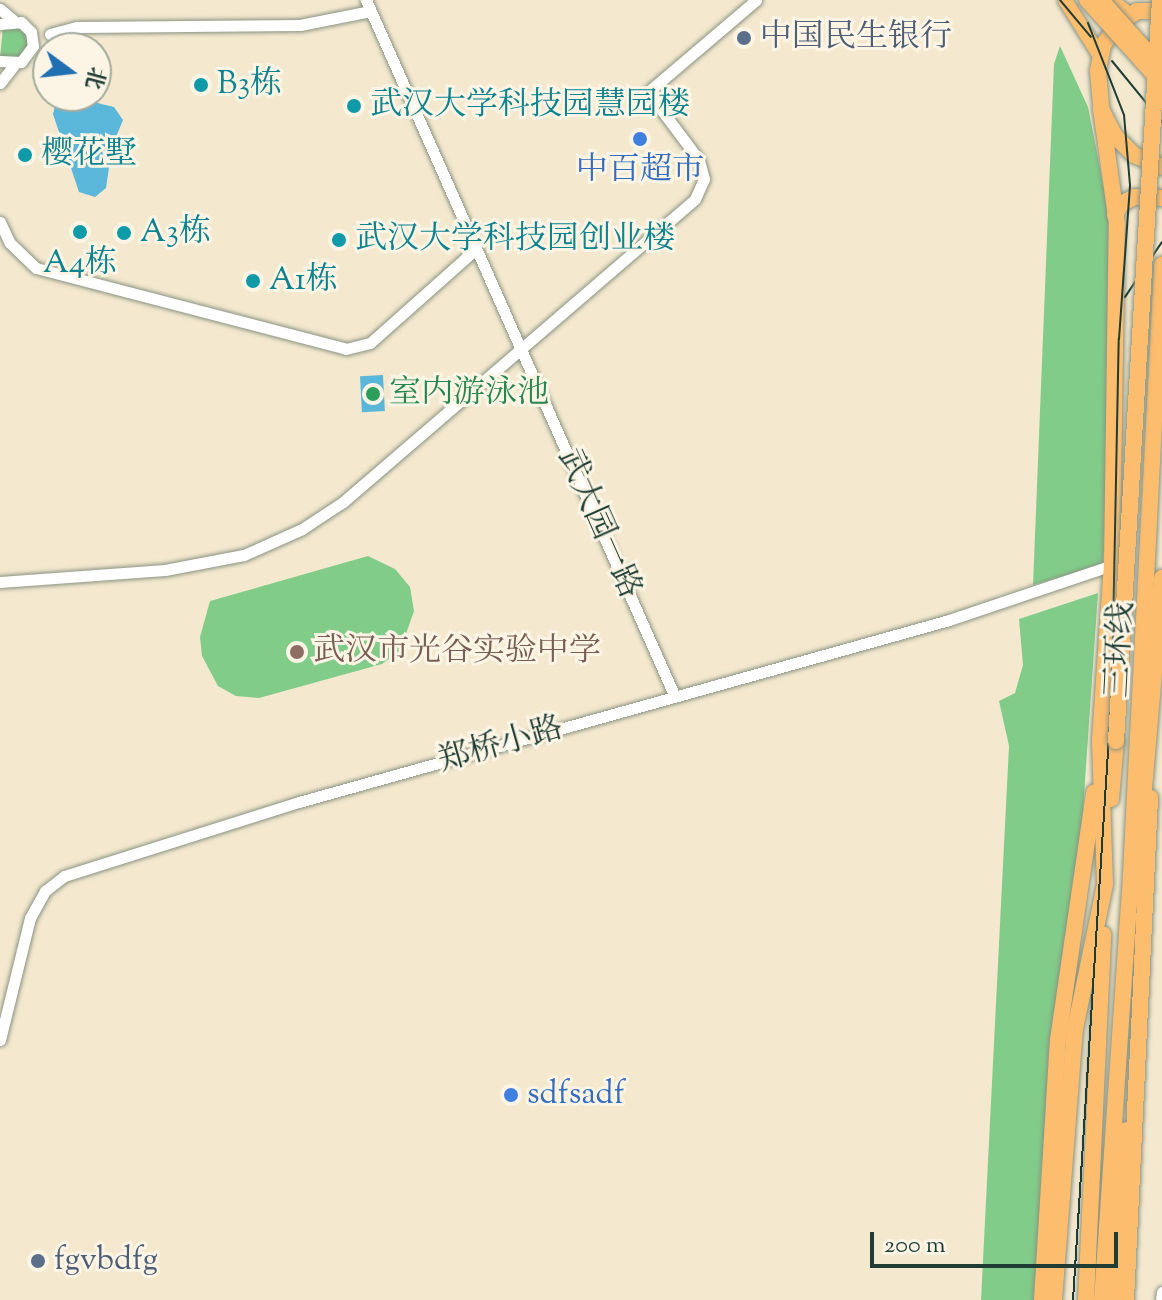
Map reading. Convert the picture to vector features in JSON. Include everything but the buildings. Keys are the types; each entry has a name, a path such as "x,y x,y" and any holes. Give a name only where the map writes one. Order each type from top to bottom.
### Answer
{"highway":[{"name":"三环线","path":"1086,1300 1105,884 1108,740 1160,0"},
{"path":"1042,1300 1058,1040 1108,740 1115,215 1101,109 1100,56 1108,37 1140,8 1162,11"},
{"path":"1101,109 1125,149 1162,167"},
{"path":"1115,215 1134,197 1162,198"},
{"name":"三环线","path":"1102,1300 1130,893 1135,744 1162,265"},
{"path":"1126,1300 1162,578"},
{"path":"1112,1300 1121,1196 1130,893 1152,738"},
{"path":"1074,1052 1105,884"},
{"path":"1054,1300 1074,1052 1071,976"},
{"path":"1121,1196 1138,1079"},
{"path":"1045,1261 1064,1198"}],"main road":[{"path":"1065,0 1100,56"},
{"path":"1086,0 1162,83"},
{"path":"1102,0 1162,68"},
{"path":"1110,0 1140,8"}],"street":[{"path":"0,582 165,570 259,549 302,529 343,502 521,353 695,199 704,179 699,160 648,92 756,0"},
{"path":"62,32 92,27 300,25 368,5"},
{"name":"武大园一路","path":"368,5 675,697"},
{"path":"0,9 13,20 44,32"},
{"path":"0,24 13,20"},
{"path":"1,77 31,52 33,39 27,26"},
{"path":"0,61 15,64"},
{"path":"0,222 10,243 36,268 346,349 370,343 476,249"},
{"name":"郑桥小路","path":"0,1040 30,918 45,891 64,876 299,802 949,620 1112,565"},
{"path":"1161,1300 1162,1292"}],"green space":[{"path":"3,27 23,28 30,41 18,60 0,58"},
{"path":"1060,46 1088,107 1107,204 1122,221 1103,564 1033,585 1054,64"},
{"path":"368,556 395,569 410,587 414,611 400,651 382,664 259,698 236,696 218,686 202,656 200,637 210,601"},
{"path":"1098,593 1079,867 1037,1284 1034,1300 981,1300 1009,746 999,701 1015,693 1023,665 1019,619"}],"water":[{"path":"112,107 123,120 112,147 106,188 95,197 79,192 53,114 112,112"},
{"name":"室内游泳池","path":"383,375 385,411 362,412 360,376"}],"tram line":[{"path":"1060,0 1091,37"},
{"path":"1073,1300 1112,688 1119,339 1130,185 1124,115 1088,23"},
{"path":"1112,61 1162,122"},
{"path":"1125,297 1162,242"}],"place":[{"name":"中国民生银行","path":"744,38"},
{"name":"B3栋","path":"201,85"},
{"name":"武汉大学科技园慧园楼","path":"354,106"},
{"name":"中百超市","path":"640,139"},
{"name":"樱花墅","path":"25,155"},
{"name":"A4栋","path":"80,232"},
{"name":"A3栋","path":"124,233"},
{"name":"武汉大学科技园创业楼","path":"339,240"},
{"name":"A1栋","path":"253,281"},
{"name":"室内游泳池","path":"373,394"},
{"name":"武汉市光谷实验中学","path":"297,652"},
{"name":"sdfsadf","path":"511,1095"},
{"name":"fgvbdfg","path":"38,1261"}]}
